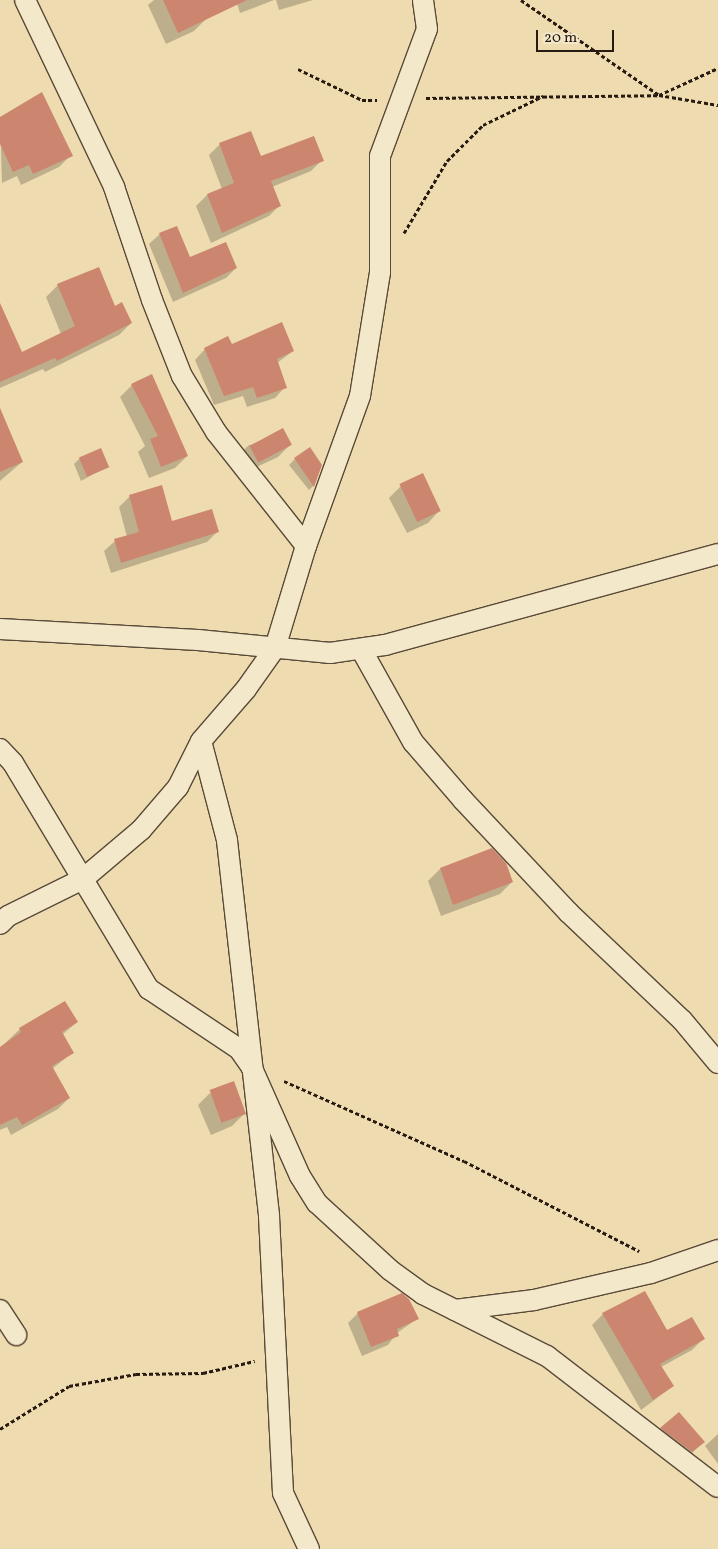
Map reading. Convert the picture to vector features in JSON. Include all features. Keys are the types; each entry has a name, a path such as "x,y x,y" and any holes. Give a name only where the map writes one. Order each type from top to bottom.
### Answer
{"street":[{"path":"25,0 114,187 152,300 182,376 216,432 306,546"},
{"path":"0,924 83,879 141,830 178,788 201,741 246,689 275,648 306,546 360,396 380,272 380,156 427,29 423,0"},
{"path":"0,629 198,640 330,652 361,649 718,554"},
{"path":"361,649 413,742 463,800 568,912 682,1020 718,1063"},
{"path":"201,741 226,840 269,1215 283,1493 309,1549"},
{"path":"0,749 13,763 149,989 239,1049 251,1066 300,1176 317,1202 390,1270 423,1294 547,1356 718,1486"},
{"path":"455,1310 534,1300 669,1267 718,1250"},
{"path":"0,1310 16,1335"}],"path":[{"path":"521,0 659,95"},
{"path":"298,68 362,100 546,95 659,95 718,105"},
{"path":"659,95 718,68"},
{"path":"401,237 447,162 484,126 546,95"},
{"path":"251,1066 464,1162 669,1267"},
{"path":"0,1429 69,1386 136,1374 203,1374 276,1357"}],"building":[{"path":"163,0 247,0 178,33"},
{"path":"42,92 73,156 33,174 29,165 13,172 0,144 0,117"},
{"path":"251,131 261,156 314,136 324,161 271,181 281,206 222,233 207,194 234,183 219,143"},
{"path":"177,226 190,257 226,242 237,268 183,293 159,233"},
{"path":"99,267 115,306 122,302 132,323 57,361 55,358 0,382 0,303 22,352 75,326 57,284"},
{"path":"282,322 294,351 277,359 287,388 257,398 253,387 224,396 204,348 228,336 232,344"},
{"path":"152,374 188,456 161,467 150,439 158,436 131,384"},
{"path":"0,408 23,462 0,472"},
{"path":"283,428 292,445 258,463 249,446"},
{"path":"310,447 322,465 314,487 294,458"},
{"path":"101,448 109,467 87,477 79,457"},
{"path":"423,473 441,511 417,522 399,484"},
{"path":"162,485 172,521 212,509 219,532 121,563 114,539 139,532 129,495"},
{"path":"492,848 506,863 513,882 453,905 440,868"},
{"path":"65,1001 78,1022 62,1032 74,1053 52,1066 70,1098 22,1125 17,1117 0,1125 0,1047 21,1032 19,1028"},
{"path":"234,1081 246,1114 222,1123 210,1090"},
{"path":"645,1291 667,1330 692,1317 705,1339 660,1364 674,1386 653,1400 602,1313"},
{"path":"402,1293 409,1299 419,1319 397,1329 399,1336 371,1347 357,1312"},
{"path":"679,1412 705,1442 692,1452 660,1428"}]}
